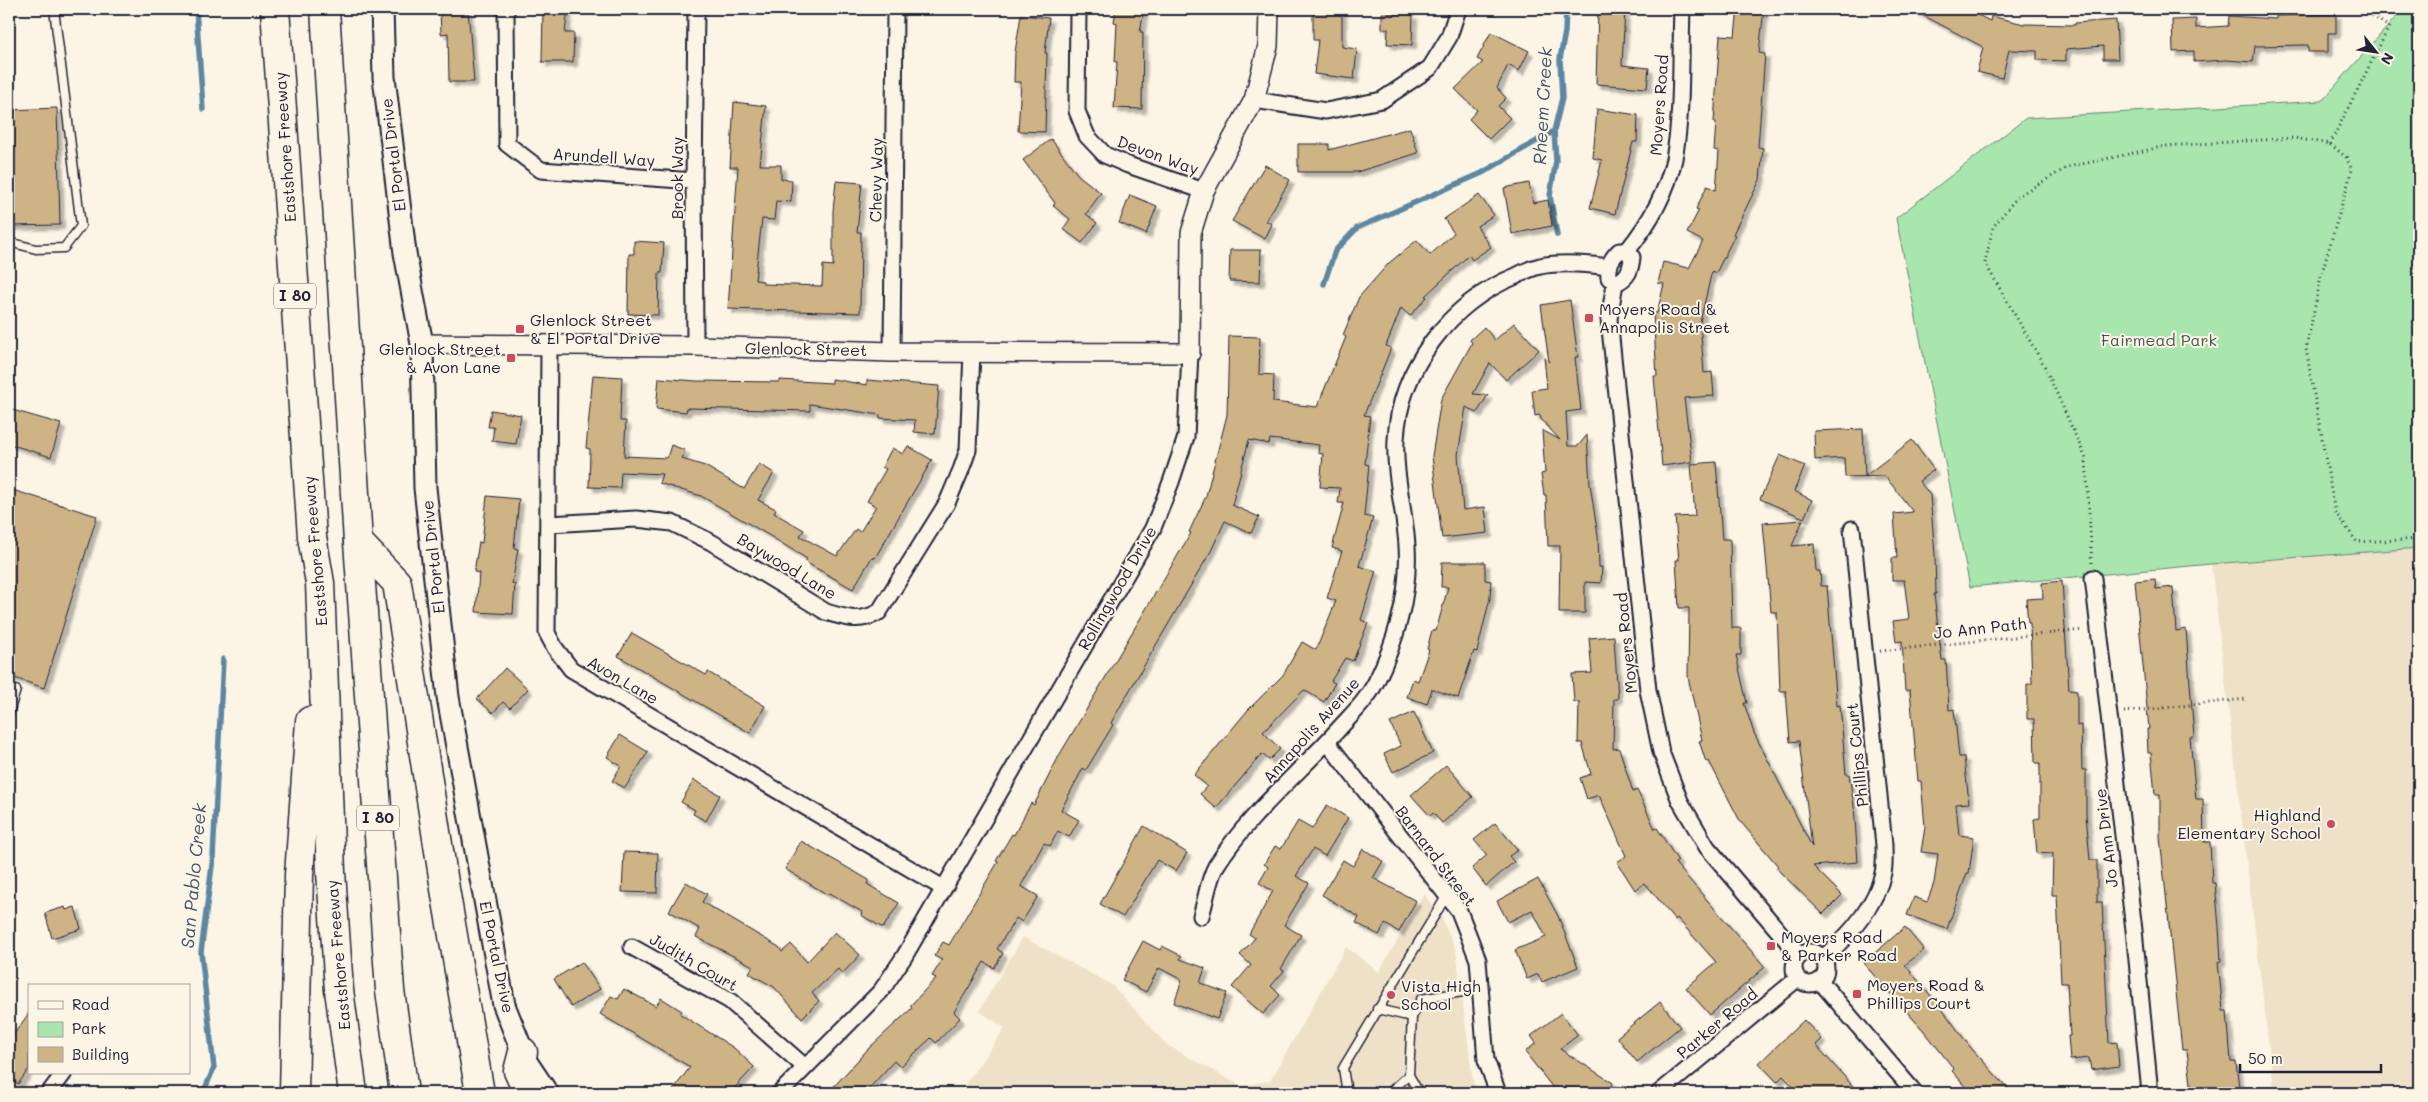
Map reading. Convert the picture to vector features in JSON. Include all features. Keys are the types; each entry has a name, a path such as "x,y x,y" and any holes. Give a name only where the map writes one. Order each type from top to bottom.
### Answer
{"highway":[{"name":"Eastshore Freeway","path":"275,9 312,537 320,583 331,872 339,990 353,1093"},
{"name":"I 80","path":"325,9 358,542 390,990 404,1093"},
{"path":"358,542 397,583 444,889 480,1093"},
{"path":"294,1093 298,874 320,583"},
{"path":"523,1052 518,1071 528,1093"}],"main road":[{"name":"El Portal Drive","path":"382,9 384,77 405,253 422,344 425,488 448,697 504,1005 523,1052 547,1093"}],"street":[{"name":"Arundell Way","path":"506,9 507,144 541,170 694,181"},
{"name":"Brook Way","path":"695,346 696,9"},
{"name":"Chevy Way","path":"892,352 895,9"},
{"name":"Devon Way","path":"1078,9 1077,111 1087,136 1105,154 1128,166 1204,191"},
{"name":"Rollingwood Drive","path":"780,1093 881,991 904,957 1153,528 1186,437 1190,353 1191,233 1204,191 1254,100 1268,46 1269,9"},
{"path":"1254,100 1326,111 1382,100 1430,68 1449,37 1458,9"},
{"name":"Moyers Road","path":"1608,267 1612,258 1619,251 1627,251 1640,235 1659,200 1674,160 1678,125 1682,9"},
{"path":"1608,267 1609,278 1615,283 1623,281 1628,274 1632,257 1627,251"},
{"name":"Annapolis Avenue","path":"1201,916 1215,868 1242,831 1369,696 1392,651 1405,602 1407,547 1397,472 1396,439 1406,391 1417,365 1432,340 1468,302 1502,281 1538,267 1568,264 1608,267"},
{"name":"Moyers Road","path":"1615,283 1609,319 1648,690 1661,752 1680,801 1707,846 1799,955"},
{"name":"Glenlock Street","path":"422,344 695,346 892,352 1190,353"},
{"name":"Avon Lane","path":"549,346 547,633 555,648 571,669 943,888"},
{"name":"Baywood Lane","path":"549,524 636,519 672,523 711,542 826,612 844,618 867,619 878,612 947,503 961,470 968,450 972,352"},
{"name":"Phillips Court","path":"1823,958 1861,920 1874,898 1884,872 1884,845 1852,529"},
{"name":"Jo Ann Drive","path":"2093,578 2134,930 2150,1093"},
{"name":"Barnard Street","path":"1327,742 1458,911 1478,960 1486,1060 1498,1093"},
{"name":"Judith Court","path":"632,947 730,1001 805,1067"},
{"path":"1807,952 1815,953 1823,958 1826,966 1825,974 1820,981 1812,985 1804,984 1797,979 1793,971 1794,962 1799,955 1807,952"},
{"name":"Parker Road","path":"1659,1093 1797,979"},
{"path":"1820,981 1915,1093"},
{"path":"49,1093 63,1074"}],"lane":[{"path":"9,242 36,249 64,248 81,226 54,9"},
{"path":"9,713 16,690"},
{"path":"1347,1093 1343,1068 1446,895"},
{"path":"1419,1093 1409,1075 1412,1017 1421,998 1480,989"},
{"path":"1377,1009 1412,1017"},
{"path":"1389,1093 1409,1075"}],"path":[{"path":"2330,144 2389,27 2362,9"},
{"path":"2093,578 2086,459 2045,367 1985,263 1993,227 2018,196 2068,167 2166,146 2294,138 2330,144 2346,157 2352,170 2322,272 2306,349 2336,512 2357,542 2419,539"},
{"name":"Jo Ann Path","path":"1864,652 2099,629"},
{"path":"2109,714 2246,699"}],"shaded area":[{"name":"Highland Elementary School","path":"2419,548 2419,1087 2403,1085 2274,1089 2211,564"},
{"name":"Vista High School","path":"1424,894 1442,919 1456,951 1473,1081 1479,1093 959,1093 1005,1028 979,1011 1023,937 1112,985 1167,1045 1241,1086 1270,1081 1346,947 1379,972"}],"green space":[{"name":"Fairmead Park","path":"2403,9 2419,9 2419,548 2211,564 1970,587 1896,218 2026,118 2322,101"}],"building":[{"path":"440,9 468,9 474,82 449,82 448,33 441,34"},
{"path":"543,9 568,9 565,33 574,33 573,62 542,62"},
{"path":"1116,9 1144,9 1140,32 1143,32 1142,109 1114,108 1117,62 1115,62 1117,23 1114,22"},
{"path":"1342,9 1342,47 1357,49 1354,79 1314,74 1318,40 1313,40 1313,10"},
{"path":"1598,9 1625,9 1622,65 1649,68 1647,88 1596,84"},
{"path":"1738,9 1764,9 1759,53 1765,54 1758,147 1763,148 1760,180 1716,273 1712,271 1700,322 1704,373 1712,372 1714,396 1684,398 1692,462 1662,466 1654,376 1657,376 1653,313 1657,313 1664,284 1658,283 1663,262 1689,268 1703,241 1687,233 1699,210 1696,209 1707,186 1716,190 1719,151 1714,150 1716,122 1714,122 1720,35 1735,36"},
{"path":"1911,9 1966,9 1990,21 1991,16 2024,24 2075,25 2075,23 2116,20 2118,59 2103,59 2103,46 2066,49 2066,61 2037,60 2037,51 2009,50 2002,78 1977,72 1983,47"},
{"path":"1382,13 1413,15 1412,45 1387,44 1388,29 1382,29"},
{"path":"2336,14 2336,33 2328,33 2328,52 2308,52 2308,45 2255,46 2253,62 2226,60 2194,62 2194,51 2173,52 2172,20 2196,19 2196,28 2228,26 2229,16 2276,19 2276,16"},
{"path":"1021,15 1049,18 1045,53 1047,53 1045,132 1018,131 1021,82 1014,82 1015,52"},
{"path":"1491,32 1529,51 1519,71 1508,65 1497,88 1506,98 1498,106 1510,118 1489,139 1469,119 1477,110 1455,89 1483,62 1477,59"},
{"path":"734,102 766,106 760,165 781,165 781,179 792,180 791,202 776,201 774,220 762,219 755,280 763,281 763,284 822,286 823,265 833,266 833,211 836,181 862,183 857,232 861,232 860,313 728,309 738,167 730,167"},
{"path":"57,108 60,225 9,226 9,110"},
{"path":"1597,109 1638,115 1637,142 1633,142 1615,214 1590,208 1602,160 1593,158"},
{"path":"1410,128 1418,153 1357,172 1298,172 1298,144 1329,144 1329,150"},
{"path":"1051,139 1078,175 1101,193 1086,214 1097,223 1082,243 1063,229 1070,219 1053,206 1055,203 1023,160"},
{"path":"1265,165 1290,180 1266,221 1272,224 1265,239 1232,221"},
{"path":"1529,183 1533,203 1548,200 1552,226 1512,234 1504,188"},
{"path":"1130,195 1157,206 1146,234 1119,223"},
{"path":"1479,195 1494,215 1477,226 1491,247 1472,260 1469,255 1425,296 1427,297 1410,316 1401,308 1386,346 1391,348 1364,415 1370,416 1365,464 1369,465 1364,516 1373,518 1359,566 1376,571 1361,620 1368,623 1353,661 1345,658 1331,681 1335,683 1324,702 1304,690 1263,732 1280,749 1269,760 1262,754 1216,808 1200,794 1207,786 1194,775 1247,711 1283,675 1302,642 1316,650 1336,601 1327,598 1342,551 1332,548 1344,503 1338,503 1340,488 1320,487 1323,454 1318,453 1319,445 1270,439 1269,444 1249,440 1232,505 1259,517 1251,533 1225,521 1211,551 1111,723 1113,725 1086,770 1083,768 1061,810 1079,820 1069,837 1058,831 1050,846 1044,843 1021,886 1038,896 1022,922 1016,918 997,949 1003,953 994,968 984,962 954,1012 960,1018 936,1043 931,1038 900,1067 894,1061 865,1093 828,1093 868,1049 912,1008 910,1006 936,978 932,976 942,960 934,956 943,942 949,945 998,862 996,861 1012,834 1014,835 1031,803 1034,805 1060,754 1191,533 1189,532 1206,496 1227,415 1229,336 1260,337 1259,374 1274,375 1273,402 1317,407 1346,337 1343,335 1359,297 1389,263 1417,240 1430,255 1454,233 1444,219"},
{"path":"634,241 664,243 662,273 659,273 658,315 628,314 629,254 634,254"},
{"path":"1230,250 1261,250 1260,282 1229,281"},
{"path":"1570,300 1578,357 1575,357 1581,410 1566,412 1568,446 1578,446 1587,435 1590,484 1598,536 1599,567 1602,567 1601,583 1585,582 1585,613 1559,613 1560,546 1548,546 1546,495 1544,495 1541,474 1545,473 1542,430 1560,440 1541,419 1540,415 1535,416 1532,390 1547,388 1544,357 1549,362 1541,305"},
{"path":"1514,323 1539,350 1506,380 1490,363 1473,394 1488,395 1477,413 1466,407 1458,455 1463,510 1485,507 1488,533 1442,538 1432,456 1441,399 1472,343 1470,340 1484,327 1495,340"},
{"path":"593,375 622,377 620,421 626,421 624,456 667,458 671,445 685,450 682,459 705,466 744,489 759,464 774,473 758,500 776,509 774,513 804,530 800,536 837,556 856,529 860,532 876,506 867,501 886,469 882,467 892,448 903,454 908,446 932,460 875,558 872,557 853,589 805,562 807,559 701,496 659,483 662,474 621,472 620,488 589,487 590,449 586,448"},
{"path":"659,378 696,381 780,382 780,380 832,383 832,379 867,385 867,380 939,386 935,434 914,432 915,420 880,418 880,415 810,404 810,411 687,408 686,412 656,409"},
{"path":"9,409 61,424 51,457 9,444"},
{"path":"491,410 521,415 516,444 492,441 494,427 488,427"},
{"path":"1863,429 1865,476 1912,440 1934,470 1919,481 1930,495 1935,555 1936,594 1934,594 1942,660 1946,660 1949,710 1954,709 1959,757 1964,757 1969,803 1956,804 1959,835 1974,837 1969,873 1967,873 1947,929 1907,915 1914,897 1927,902 1934,883 1938,854 1921,852 1925,827 1921,781 1918,781 1910,690 1905,691 1902,641 1896,642 1893,621 1909,619 1904,580 1892,580 1892,558 1897,558 1894,514 1913,512 1885,476 1845,477 1844,458 1815,460 1814,431"},
{"path":"1780,455 1805,466 1794,491 1812,500 1804,518 1760,499"},
{"path":"1716,462 1722,539 1730,539 1732,628 1741,628 1741,655 1736,655 1747,703 1744,703 1754,733 1812,847 1799,741 1790,742 1786,691 1780,691 1777,612 1771,612 1763,523 1803,520 1792,546 1814,544 1816,571 1820,571 1821,586 1827,586 1837,706 1840,705 1846,774 1849,774 1854,806 1858,862 1813,866 1842,895 1823,914 1776,868 1778,866 1740,821 1709,761 1706,762 1699,741 1702,740 1688,677 1689,608 1679,608 1676,560 1679,560 1675,517 1695,516 1691,464"},
{"path":"9,489 97,516 44,688 9,676"},
{"path":"487,496 519,499 514,548 518,549 512,584 515,584 513,614 476,612 479,573 474,572 479,542 482,543"},
{"path":"1442,562 1485,562 1485,580 1491,581 1490,598 1477,652 1474,651 1458,698 1432,689 1427,704 1407,697 1413,679 1418,681 1429,650 1427,649 1432,630 1436,631 1448,587 1441,587"},
{"path":"2155,579 2156,589 2173,587 2176,631 2186,629 2194,737 2190,737 2196,799 2203,799 2204,842 2210,842 2212,883 2215,883 2219,927 2221,961 2218,962 2223,1011 2227,1011 2231,1062 2236,1062 2239,1088 2192,1093 2187,1050 2182,1050 2160,837 2160,794 2155,794 2151,753 2148,753 2147,729 2149,729 2135,581"},
{"path":"2062,581 2069,690 2077,691 2077,726 2081,725 2082,770 2086,770 2086,814 2090,860 2097,860 2097,902 2102,902 2109,1043 2117,1042 2119,1066 2091,1070 2089,1058 2070,1060 2067,983 2061,983 2057,895 2052,895 2053,853 2037,854 2034,819 2040,818 2040,763 2035,763 2034,719 2027,719 2027,684 2032,684 2030,623 2028,623 2026,599 2043,598 2042,583"},
{"path":"632,633 706,675 708,672 765,706 750,733 618,656"},
{"path":"1614,636 1618,699 1614,699 1613,749 1619,748 1633,792 1637,790 1655,829 1657,828 1678,861 1675,863 1765,967 1710,1015 1686,988 1716,962 1677,918 1675,920 1645,883 1635,890 1617,862 1626,856 1599,795 1587,799 1580,778 1591,774 1582,743 1578,743 1579,702 1574,702 1572,674 1592,673 1589,638"},
{"path":"505,668 528,689 510,708 503,702 493,713 477,699"},
{"path":"1414,712 1433,753 1393,772 1384,754 1401,746 1390,723"},
{"path":"620,735 648,752 625,788 612,781 621,766 607,757"},
{"path":"1446,765 1473,797 1442,823 1433,813 1430,816 1411,795"},
{"path":"694,780 720,795 706,821 693,814 695,810 681,802"},
{"path":"1327,805 1348,818 1325,856 1313,849 1296,876 1309,883 1284,925 1301,935 1281,969 1284,971 1271,986 1280,995 1263,1014 1232,987 1251,965 1240,955 1255,938 1249,934 1273,891 1259,883 1268,867 1264,864 1275,846 1281,849 1298,821 1312,829"},
{"path":"1495,823 1518,850 1509,856 1514,862 1486,886 1472,868 1487,855 1474,840"},
{"path":"1144,826 1187,853 1176,871 1157,860 1123,917 1100,904"},
{"path":"801,841 869,880 867,884 899,903 883,928 861,915 862,912 829,893 828,895 785,869"},
{"path":"1363,849 1383,861 1373,878 1416,901 1399,932 1385,924 1379,935 1356,923 1359,917 1322,895 1343,860 1353,866"},
{"path":"624,852 658,853 657,893 622,892"},
{"path":"1538,879 1558,916 1578,967 1542,982 1538,974 1527,979 1515,950 1546,937 1532,910 1508,922 1497,901"},
{"path":"686,882 707,894 702,902 779,947 782,952 791,944 807,962 835,932 860,955 842,974 838,969 812,993 819,1001 802,1018 774,987 749,973 753,966 696,937 700,929 669,911"},
{"path":"65,907 66,910 75,907 81,929 52,938 45,913"},
{"path":"1905,927 1924,950 1905,965 1942,1009 1971,1048 2012,1093 1972,1093 1952,1071 1954,1069 1925,1032 1863,963"},
{"path":"1143,941 1160,950 1162,946 1182,956 1180,959 1205,968 1200,983 1227,993 1217,1019 1174,1003 1182,980 1159,968 1146,992 1122,980"},
{"path":"582,962 600,989 571,1007 554,979"},
{"path":"624,989 656,1006 661,998 682,1011 680,1014 734,1048 754,1067 730,1093 671,1093 690,1067 600,1014 611,996 618,999"},
{"path":"1660,1002 1680,1027 1637,1062 1617,1037"},
{"path":"1561,1013 1578,1035 1560,1049 1613,1083 1606,1093 1557,1093 1525,1052 1536,1043 1531,1036"},
{"path":"28,1014 28,1070 18,1084 9,1078 9,1041"},
{"path":"1804,1020 1822,1039 1816,1045 1859,1093 1799,1093 1783,1076 1777,1082 1759,1063"}],"waterway":[{"name":"San Pablo Creek","path":"196,9 203,109"},
{"name":"Rheem Creek","path":"1557,235 1550,196 1556,161 1554,131 1562,98 1560,59 1565,32 1566,9"},
{"path":"1324,284 1335,251 1357,228 1482,173 1554,131"},
{"name":"San Pablo Creek","path":"203,1093 214,1068 201,952 213,858 223,659"}],"place":[{"name":"Moyers Road & Annapolis Street","path":"1589,318"},
{"name":"Glenlock Street & El Portal Drive","path":"520,329"},
{"name":"Glenlock Street & Avon Lane","path":"511,358"},
{"name":"Highland Elementary School","path":"2331,824"},
{"name":"Moyers Road & Parker Road","path":"1771,946"},
{"name":"Moyers Road & Phillips Court","path":"1857,994"},
{"name":"Vista High School","path":"1391,995"}]}
